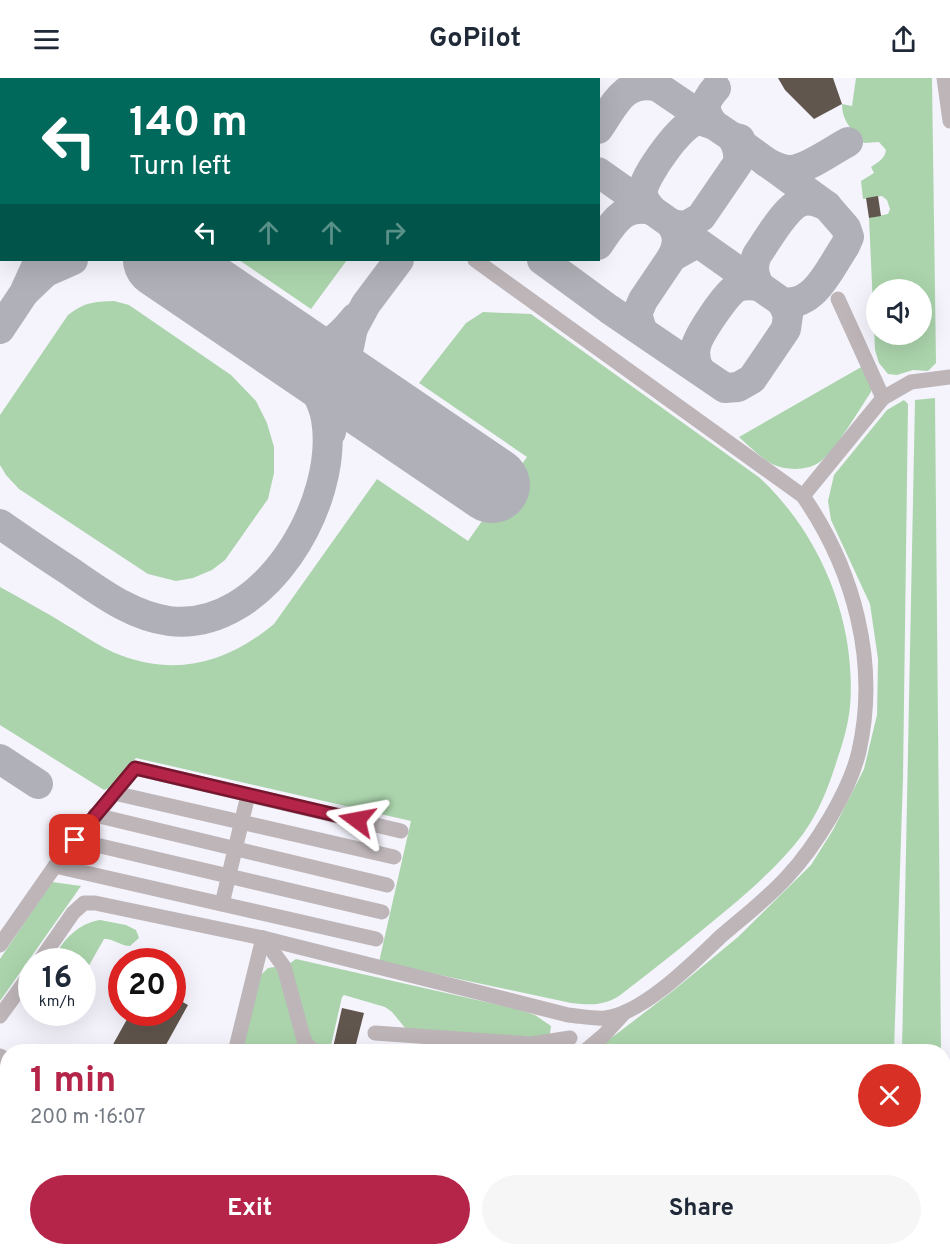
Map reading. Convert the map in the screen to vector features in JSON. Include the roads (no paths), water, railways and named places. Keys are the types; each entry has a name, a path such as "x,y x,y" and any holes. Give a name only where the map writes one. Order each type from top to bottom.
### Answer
{"lane":[{"path":"944,78 950,121"},
{"path":"49,948 73,914 84,903 95,903 262,938 568,1015 605,1018 625,1012 646,1000 688,967 787,877 819,835 840,800 859,752 866,695 859,619 846,575 816,514 803,496 476,261"},
{"path":"838,299 883,398"},
{"path":"803,496 883,398 911,382 950,377"},
{"path":"0,945 55,866 135,768 401,831"},
{"path":"114,793 394,857"},
{"path":"222,904 248,795"},
{"path":"95,815 387,885"},
{"path":"75,840 382,912"},
{"path":"55,866 376,939"},
{"path":"237,1044 262,938"},
{"path":"262,938 284,967 307,1044"},
{"path":"0,1016 18,991"},
{"path":"593,1044 625,1012"},
{"path":"568,1015 570,1044"},
{"path":"375,1033 531,1044"}]}
